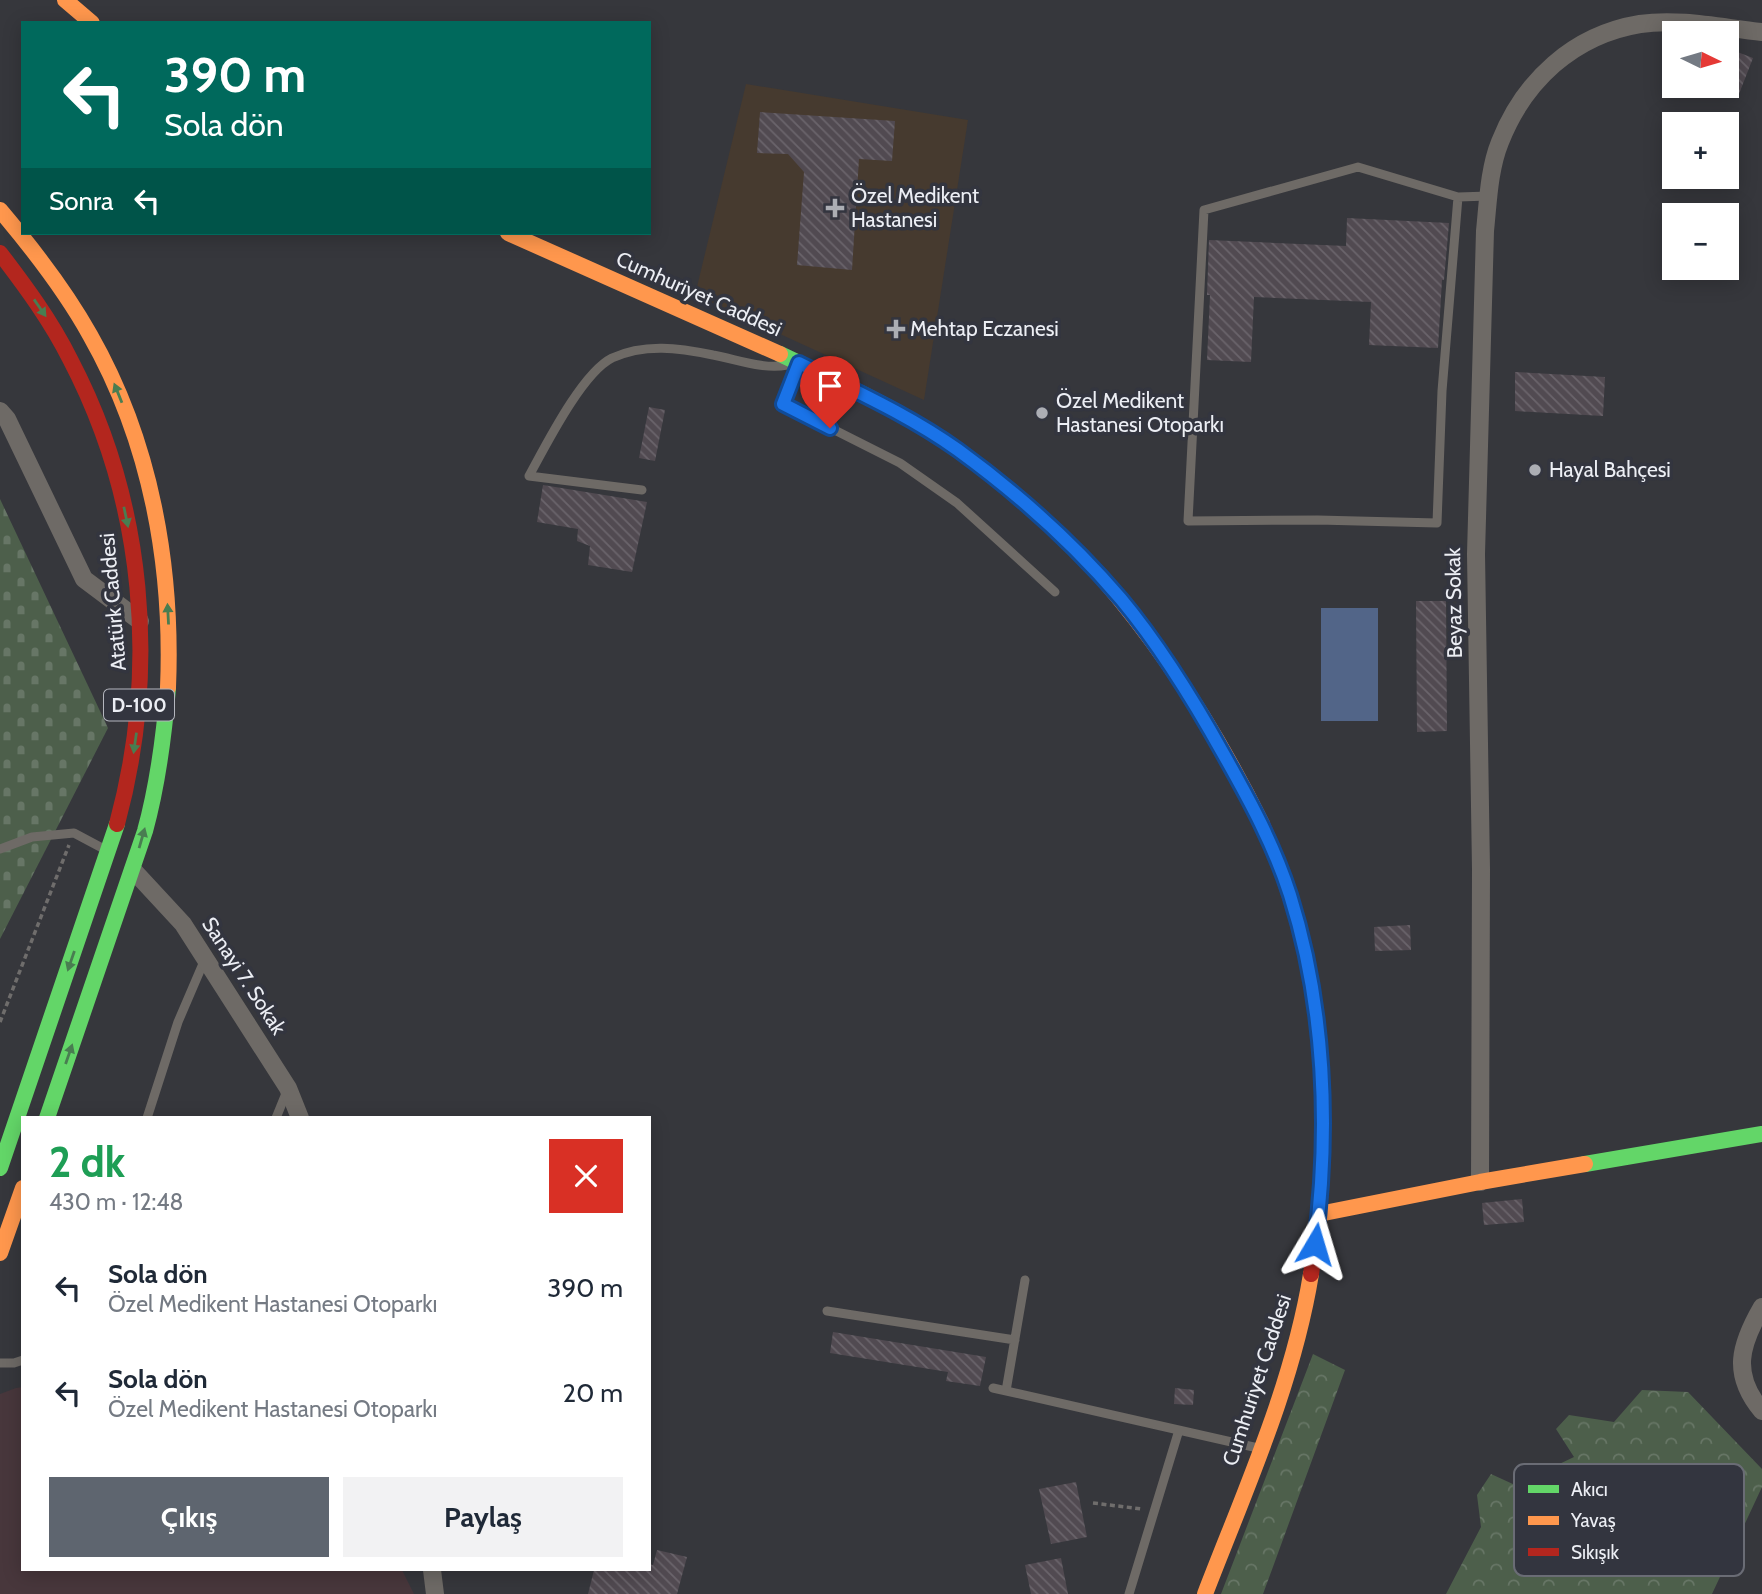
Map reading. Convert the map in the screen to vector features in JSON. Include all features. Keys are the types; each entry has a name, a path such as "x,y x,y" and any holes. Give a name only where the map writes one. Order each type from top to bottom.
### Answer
{"main road":[{"path":"65,0 90,21"},
{"name":"D-100","path":"0,210 63,290 100,354 124,408 152,500 168,603 169,675 154,797 133,870 48,1116"},
{"name":"Cumhuriyet Caddesi","path":"512,235 799,363 933,433 960,451 1024,503 1119,597 1199,710 1254,807 1273,846 1290,896 1311,982 1322,1085 1323,1142 1319,1214 1311,1279 1282,1387 1205,1594"},
{"name":"Atatürk Caddesi","path":"0,253 58,335 105,436 114,463 128,527 140,621 141,662 136,742 109,852 0,1168"},
{"path":"1319,1214 1480,1182 1762,1133"},
{"path":"0,1253 21,1194"}],"street":[{"name":"Beyaz Sokak","path":"1480,1182 1482,869 1476,554 1485,244 1489,196 1499,144 1518,105 1534,81 1570,51 1604,33 1641,24 1681,23 1762,32"},
{"path":"0,411 7,419 84,579 140,621"},
{"name":"Sanayi 7. Sokak","path":"133,870 183,924 206,958 288,1088 299,1116"},
{"path":"1759,1320 1746,1335 1741,1360 1749,1396 1762,1411"},
{"path":"432,1571 435,1594"}],"lane":[{"path":"1458,197 1442,391 1437,523 1188,521 1203,210 1358,167 1458,197 1489,196"},
{"path":"642,490 529,476 557,424 584,384 610,359 653,347 676,348 780,367 799,363"},
{"path":"799,363 783,404 909,469 957,503 1055,592"},
{"path":"0,849 32,837 74,833 109,852"},
{"path":"148,1116 178,1023 206,958"},
{"path":"277,1116 288,1088"},
{"path":"1006,1391 1025,1280"},
{"path":"827,1311 1015,1340"},
{"path":"0,1363 21,1361"},
{"path":"993,1388 1260,1448"},
{"path":"1129,1594 1179,1430"}],"path":[{"path":"0,1022 74,833"},
{"path":"1093,1503 1155,1510"}],"shaded area":[{"name":"Özel Medikent Hastanesi","path":"746,84 968,120 924,400 695,295"},
{"path":"21,1387 21,1571 402,1571 414,1594 0,1594 0,1394"}],"green space":[{"path":"0,499 108,728 0,939"},
{"path":"1313,1354 1345,1370 1263,1594 1221,1594"},
{"path":"1642,1390 1688,1392 1762,1469 1762,1487 1744,1526 1744,1464 1559,1464 1574,1457 1556,1429 1569,1415 1614,1422"},
{"path":"1491,1474 1514,1485 1514,1576 1720,1576 1712,1594 1446,1594 1481,1527 1477,1495"}],"water":[{"path":"1321,608 1378,608 1378,721 1321,721"}],"building":[{"path":"1740,53 1753,58 1740,91"},
{"name":"Özel Medikent Hastanesi","path":"760,112 895,121 892,161 859,159 852,270 797,265 804,172 788,154 757,153"},
{"path":"1347,218 1449,223 1438,348 1369,345 1371,302 1254,297 1251,362 1207,360 1209,240 1346,246"},
{"path":"1515,372 1605,377 1603,416 1515,411"},
{"path":"649,407 665,410 655,461 639,458"},
{"path":"543,485 647,502 632,572 588,565 590,546 577,541 578,529 537,522"},
{"path":"1416,601 1446,601 1447,731 1417,732"},
{"path":"1410,925 1411,950 1375,951 1374,927"},
{"path":"1522,1199 1524,1222 1484,1225 1482,1203"},
{"path":"833,1332 986,1357 980,1386 946,1381 948,1372 830,1353"},
{"path":"1175,1388 1194,1390 1193,1405 1174,1404"},
{"path":"1076,1482 1087,1537 1051,1544 1039,1489"},
{"path":"657,1550 687,1557 677,1594 588,1594 594,1571 651,1571"},
{"path":"1061,1558 1068,1594 1031,1594 1025,1565"}],"traffic: fast":[{"path":"780,354 888,407 947,443 1017,496 1102,578"},
{"path":"48,1116 145,831 160,760 168,688"},
{"path":"0,1168 117,824"},
{"path":"1585,1164 1762,1134"}],"traffic: slow":[{"path":"65,0 90,21"},
{"path":"0,210 48,270 80,318 111,376 129,418 154,506 162,551 169,642 168,688"},
{"path":"512,235 780,354"},
{"path":"1102,578 1148,635 1190,696 1228,759 1262,824"},
{"path":"1319,1214 1585,1164"},
{"path":"0,1253 21,1194"},
{"path":"1205,1594 1280,1397 1303,1315 1311,1274"}],"traffic: jam":[{"path":"0,253 38,304 70,359 95,414 115,470 129,528 137,587 140,646 138,706 130,765 117,824"},
{"path":"1262,824 1283,877 1300,932 1312,988 1319,1045 1323,1103 1322,1160 1311,1274"}],"place":[{"name":"Özel Medikent Hastanesi","path":"835,208"},
{"name":"Mehtap Eczanesi","path":"896,329"},
{"name":"Özel Medikent Hastanesi Otoparkı","path":"1042,413"},
{"name":"Hayal Bahçesi","path":"1535,470"}],"route":[{"path":"830,428 783,404 799,363 933,433 960,451 1019,499 1062,538 1119,597 1145,630 1199,710 1273,846 1303,941 1311,982 1322,1085 1323,1142 1315,1244"}]}
